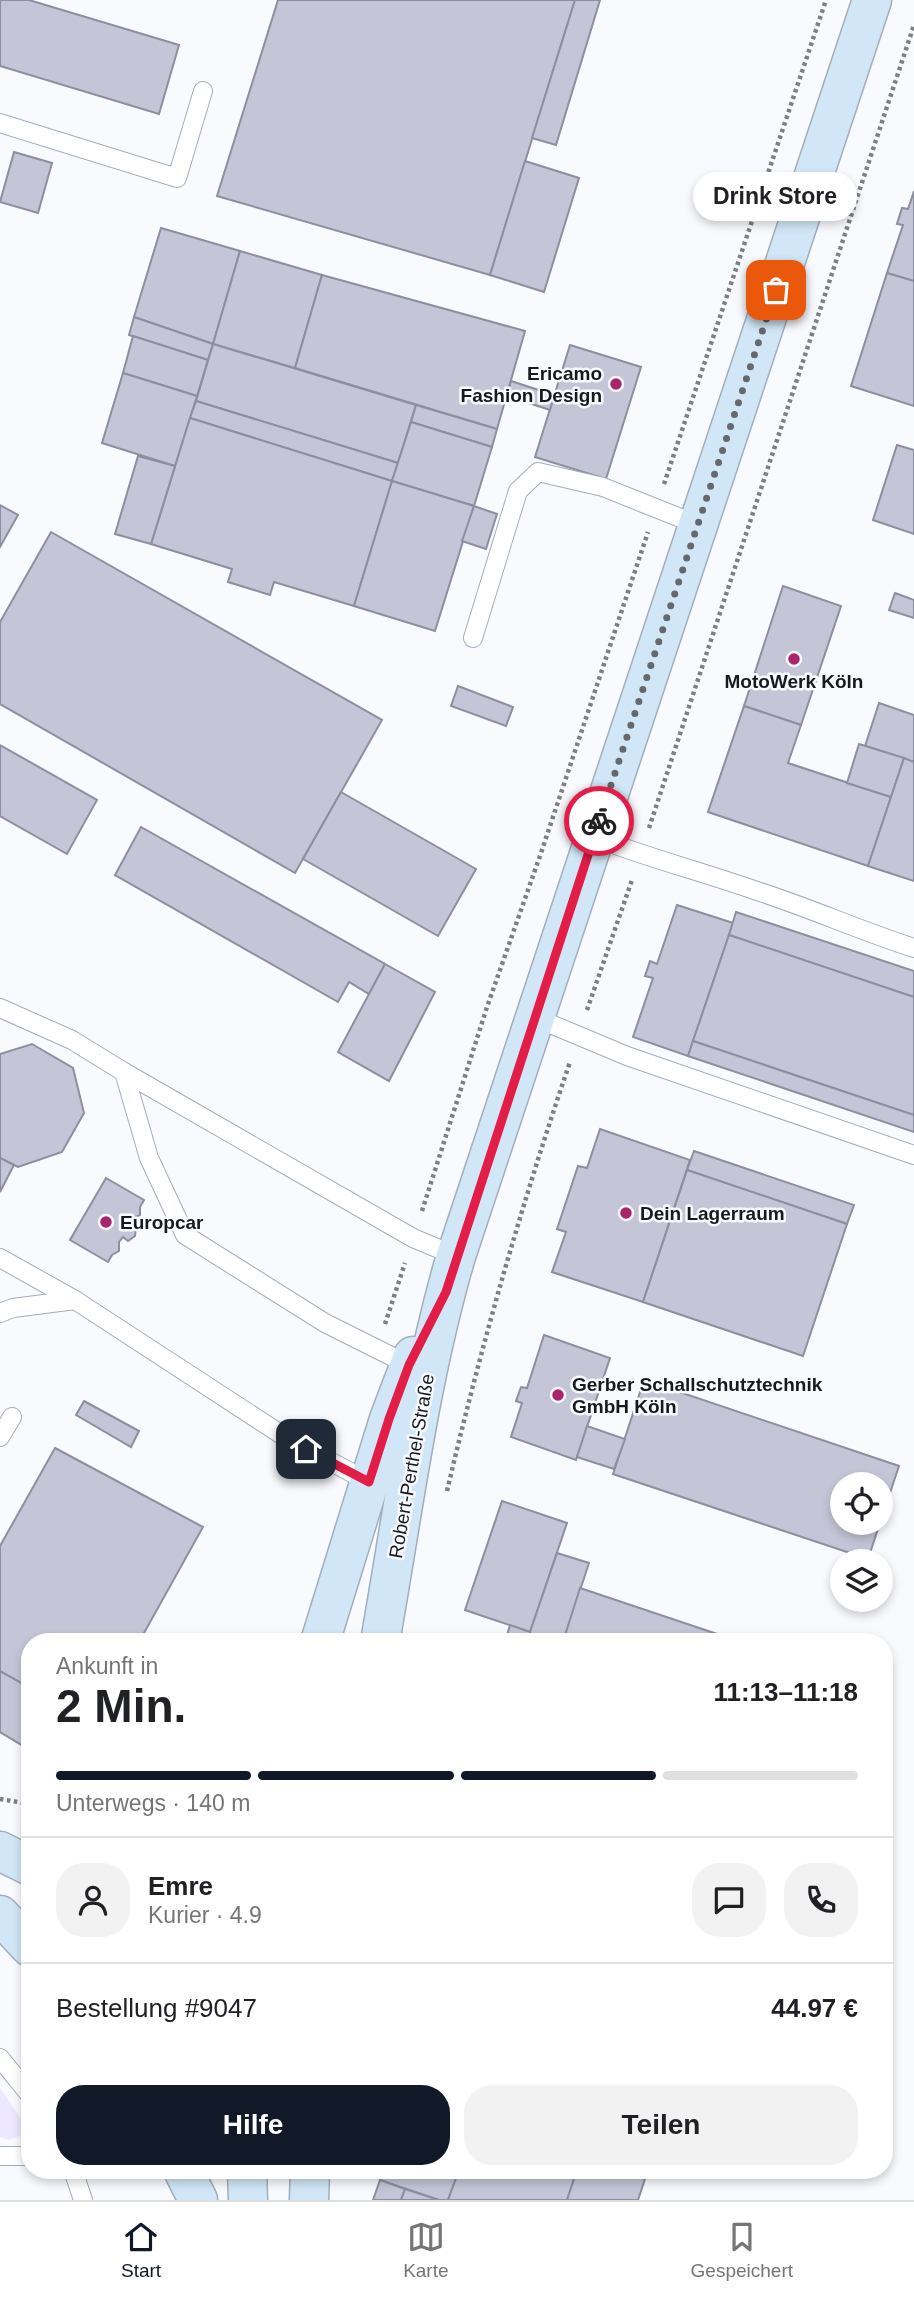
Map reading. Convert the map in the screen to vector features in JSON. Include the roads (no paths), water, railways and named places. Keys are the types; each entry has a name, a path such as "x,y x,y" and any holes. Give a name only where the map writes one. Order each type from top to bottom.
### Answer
{"street":[{"name":"Robert-Perthel-Straße","path":"381,1633 410,1455 451,1274 872,0"},
{"name":"Robert-Perthel-Straße","path":"323,1633 389,1419 393,1357 451,1274"},
{"path":"0,1843 21,1844"},
{"path":"0,1852 21,1862"},
{"path":"0,1915 21,1937"},
{"path":"188,2179 198,2200"},
{"path":"247,2179 248,2200"},
{"path":"309,2200 310,2179"}],"lane":[{"path":"0,123 177,178 203,91"},
{"path":"473,638 518,491 538,472 603,487 698,525"},
{"path":"594,837 640,855 760,891 861,931 914,948"},
{"path":"0,1008 72,1040 413,1238 451,1274"},
{"path":"534,1017 627,1056 914,1155"},
{"path":"124,1072 149,1158 185,1235 325,1324 393,1357"},
{"path":"0,1258 75,1300 288,1439 369,1482"},
{"path":"0,1313 13,1308 75,1300"},
{"path":"0,1437 12,1417"},
{"path":"0,2058 21,2084"},
{"path":"0,2155 21,2156"},
{"path":"76,2179 83,2200"}],"place":[{"name":"Drink Store","path":"776,290"},
{"name":"Ericamo Fashion Design","path":"616,384"},
{"name":"MotoWerk Köln","path":"794,659"},
{"name":"Dein Lagerraum","path":"626,1213"},
{"name":"Europcar","path":"106,1222"},
{"name":"Gerber Schallschutztechnik GmbH Köln","path":"558,1395"}]}
